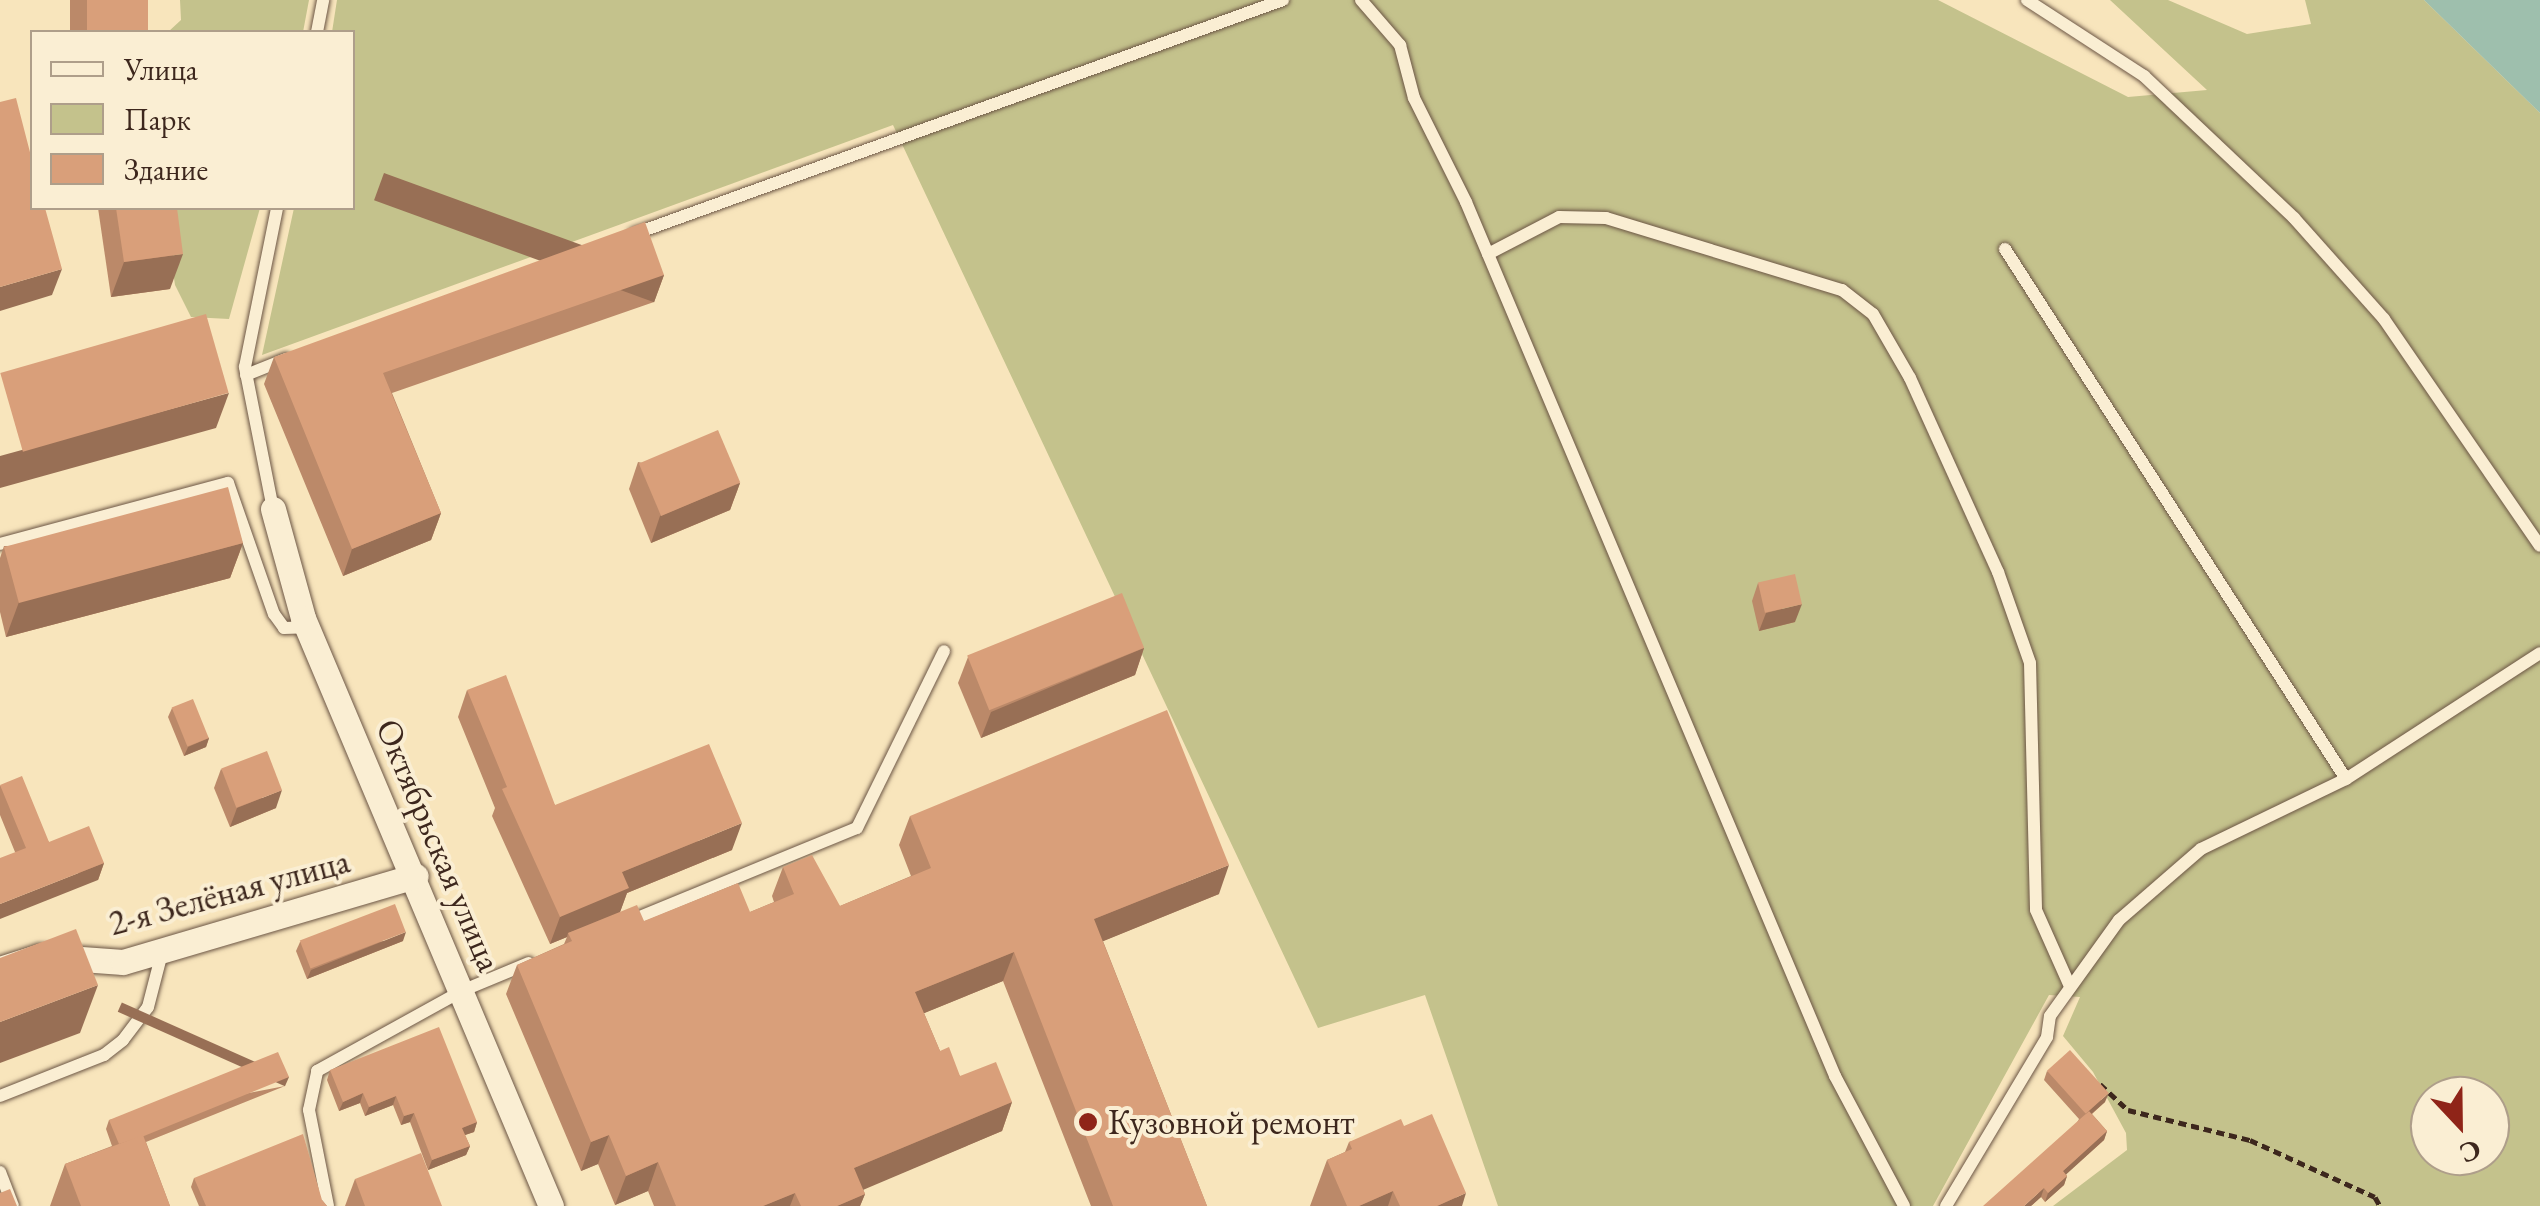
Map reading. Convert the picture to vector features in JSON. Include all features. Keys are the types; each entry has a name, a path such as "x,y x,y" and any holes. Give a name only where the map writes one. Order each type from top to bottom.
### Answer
{"street":[{"name":"Октябрьская улица","path":"273,509 306,628 416,876 551,1206"},
{"name":"2-я Зелёная улица","path":"0,969 40,956 123,962 416,876"}],"lane":[{"path":"317,30 323,0"},
{"path":"620,239 1283,0"},
{"path":"1360,0 1400,45 1414,98 1488,254 1835,1076 1904,1206"},
{"path":"2028,0 2144,76 2294,218 2384,319 2540,546"},
{"path":"273,509 246,375 264,250 276,210"},
{"path":"1488,254 1558,216 1606,218 1842,290 1873,314 1910,378 1998,572 2030,663 2036,910 2070,984"},
{"path":"2005,249 2346,779"},
{"path":"246,375 310,350"},
{"path":"0,544 228,483 274,614 284,628 306,628"},
{"path":"621,925 857,828 944,651"},
{"path":"1946,1206 2046,1037 2050,1016 2118,920 2201,848 2346,779 2540,653"},
{"path":"0,1096 104,1055 123,1040 148,1007 162,953"},
{"path":"328,1206 309,1110 317,1071 464,990 548,955"},
{"path":"0,1172 14,1206"}],"path":[{"path":"2086,1072 2128,1110 2250,1140 2375,1197 2380,1206"}],"green space":[{"path":"180,0 309,0 303,30 170,30 181,20"},
{"path":"337,0 1938,0 2128,97 2207,90 2110,0 2168,0 2247,34 2311,24 2305,0 2424,0 2540,113 2540,1206 2053,1206 2127,1150 2126,1133 2093,1072 2063,1036 2080,997 2049,995 1933,1206 1498,1206 1425,995 1318,1028 893,125 262,355 294,210 355,210 355,30 332,30"},
{"path":"164,210 259,210 229,319 191,317 175,285"}],"shaded area":[{"path":"2424,0 2540,0 2540,113"}],"building":[{"path":"87,0 148,0 148,30 87,30"},
{"path":"16,98 30,152 30,210 46,210 62,269 0,287 0,102"},
{"path":"116,210 177,210 183,254 124,262"},
{"path":"645,222 664,275 383,373 441,513 352,549 274,357"},
{"path":"206,314 229,393 23,452 0,373"},
{"path":"718,430 740,482 661,516 639,464"},
{"path":"228,487 243,543 19,603 4,547"},
{"path":"1795,574 1802,604 1765,613 1758,583"},
{"path":"1122,593 1144,648 989,710 967,656"},
{"path":"506,675 555,805 709,744 742,823 622,872 629,888 560,917 502,789 507,787 467,690"},
{"path":"193,699 209,738 187,747 172,708"},
{"path":"1167,710 1229,865 1094,919 1207,1206 1113,1206 1014,952 915,992 940,1051 949,1047 960,1076 996,1062 1012,1102 854,1168 865,1194 837,1206 801,1206 795,1193 763,1206 676,1206 658,1162 626,1176 609,1135 591,1142 517,965 572,941 568,933 637,905 644,921 738,883 750,912 794,894 783,867 812,855 840,906 931,868 910,816"},
{"path":"267,751 282,790 236,808 221,769"},
{"path":"22,776 49,842 89,826 104,863 0,904 0,858 26,848 0,785"},
{"path":"395,904 406,932 311,969 300,941"},
{"path":"76,929 98,985 0,1022 0,958"},
{"path":"439,1027 477,1122 462,1128 470,1146 432,1160 414,1113 404,1116 396,1096 369,1107 363,1093 343,1102 330,1070"},
{"path":"2070,1050 2109,1093 2086,1114 2047,1071"},
{"path":"278,1052 289,1077 119,1144 109,1120"},
{"path":"2089,1111 2107,1131 2063,1171 2067,1176 2048,1193 2044,1188 2024,1206 1983,1206"},
{"path":"1432,1114 1466,1193 1437,1206 1400,1206 1393,1191 1359,1206 1347,1206 1327,1160 1352,1149 1349,1142 1401,1119 1404,1126"},
{"path":"303,1134 327,1206 206,1206 194,1178"},
{"path":"143,1135 170,1206 81,1206 65,1164"},
{"path":"421,1153 442,1206 365,1206 355,1179"},
{"path":"10,1189 17,1206 0,1206 0,1193"}],"place":[{"name":"Кузовной ремонт","path":"1088,1122"}]}
